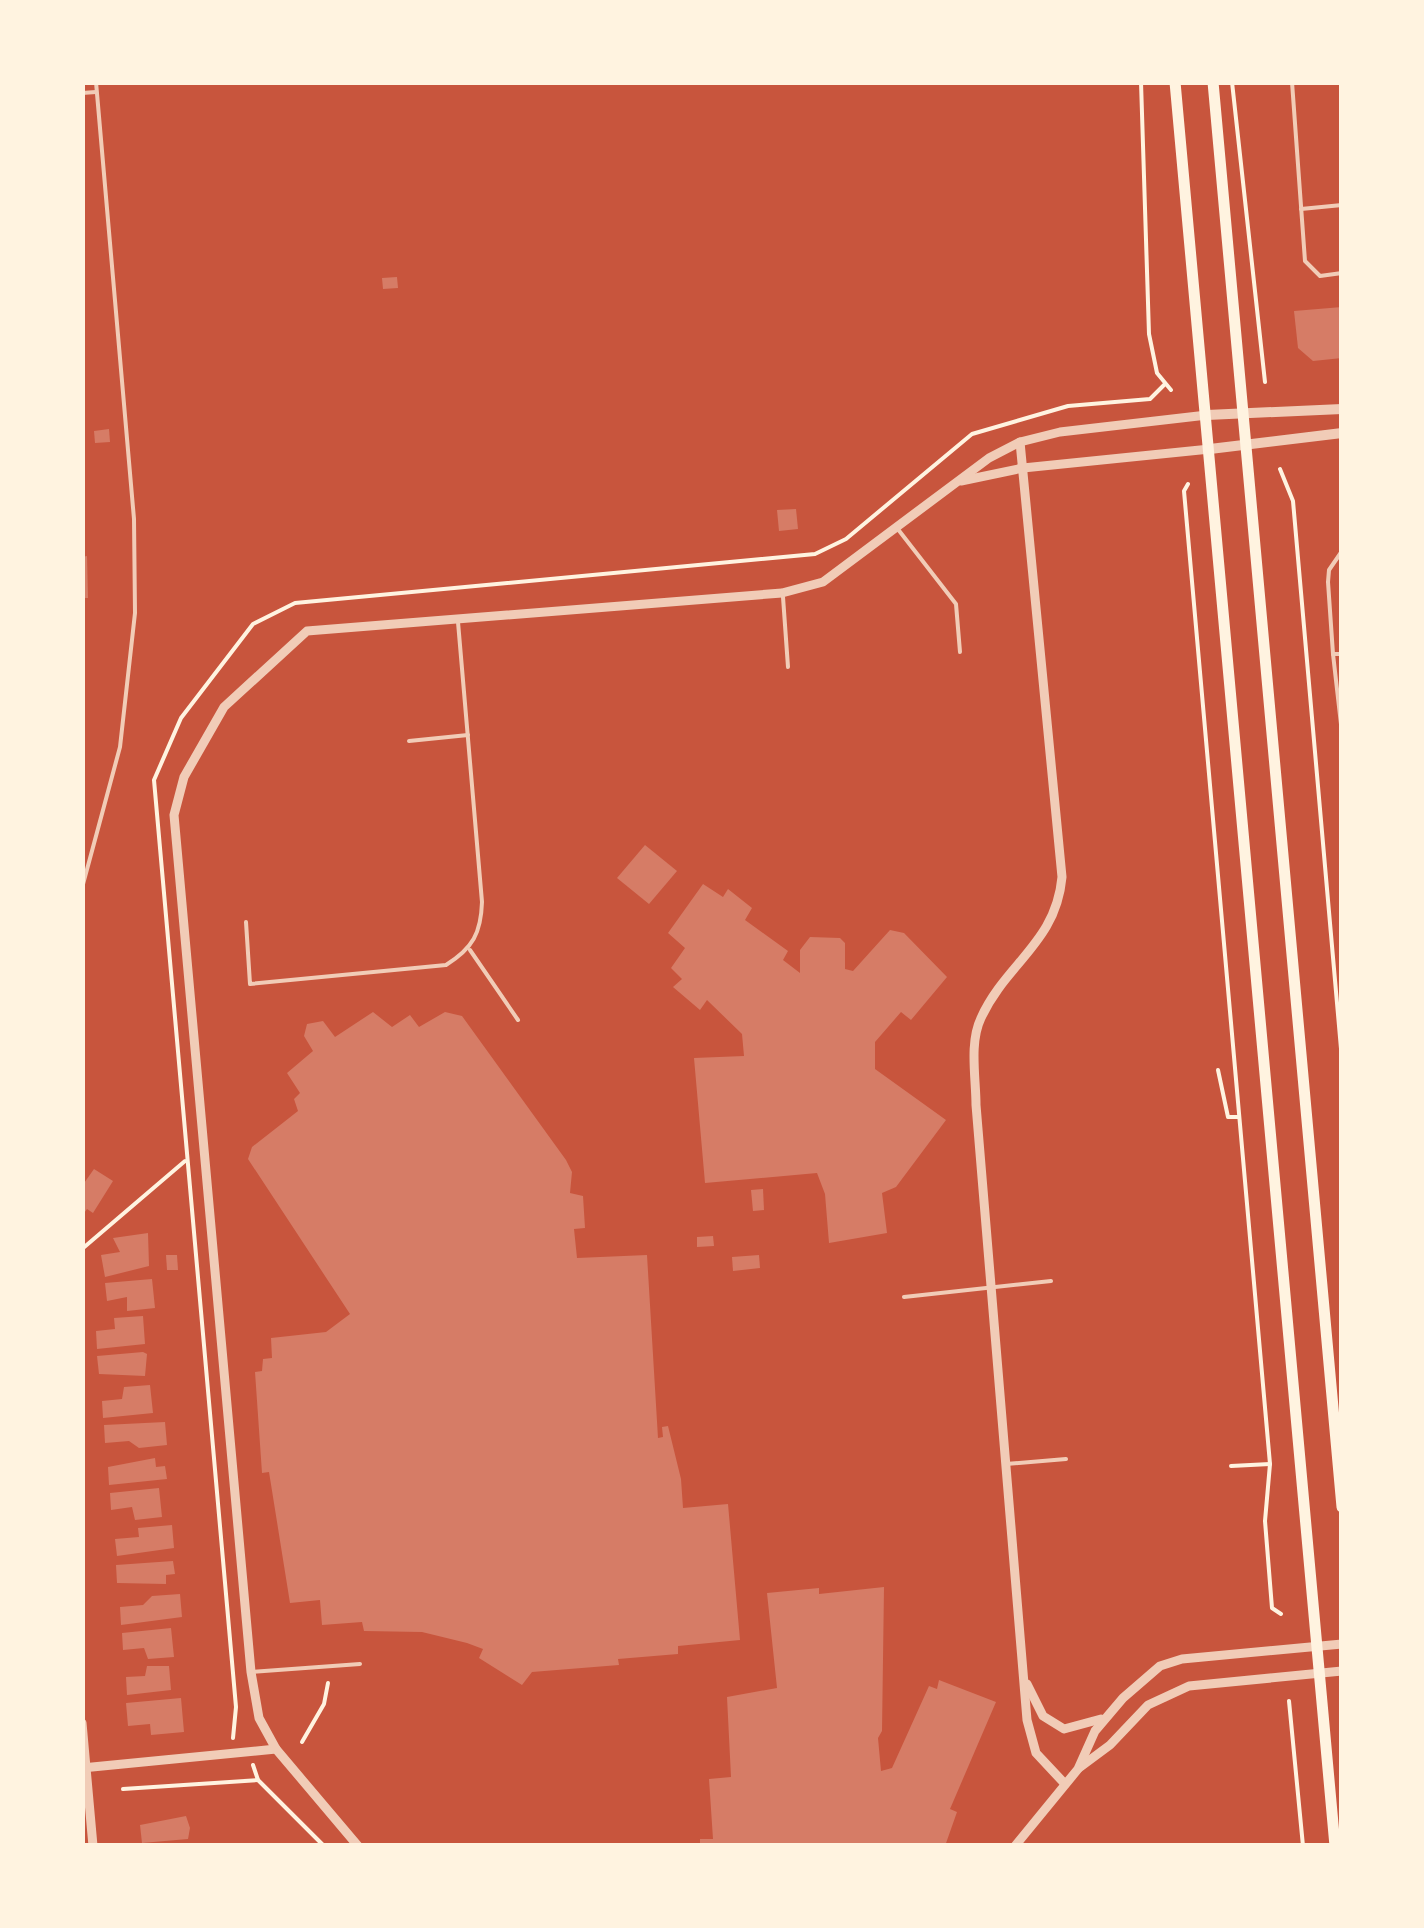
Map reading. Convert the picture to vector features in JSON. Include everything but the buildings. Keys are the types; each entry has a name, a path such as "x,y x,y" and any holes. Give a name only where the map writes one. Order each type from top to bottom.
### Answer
{"main road":[{"path":"1175,82 1335,1846"},
{"path":"1213,82 1342,1507"}],"street":[{"path":"358,1846 276,1749 259,1718 251,1672 174,815 184,777 224,707 267,664 308,632 782,593 823,582 959,481 1020,442 1060,432 1206,416 1342,409"},
{"path":"959,481 1023,468 1342,433"},
{"path":"1020,442 1062,877 1060,905 1046,932 996,992 979,1022 976,1105 1023,1677 1036,1752 1065,1784"},
{"path":"1015,1846 1078,1768 1107,1717 1160,1666 1182,1658 1342,1644"},
{"path":"1078,1768 1166,1694 1189,1686 1342,1671"},
{"path":"1023,1677 1043,1716 1064,1729 1077,1729 1107,1717"},
{"path":"82,1723 93,1846"},
{"path":"84,1768 276,1749"}],"lane":[{"path":"82,888 120,747 135,613 134,519 96,82"},
{"path":"1292,82 1305,261 1320,276 1342,273"},
{"path":"82,93 96,92"},
{"path":"1301,208 1342,205"},
{"path":"897,528 956,604 960,652"},
{"path":"1342,551 1328,570 1342,733"},
{"path":"782,593 788,667"},
{"path":"246,922 250,984 446,965 470,950 481,926 482,902 457,618"},
{"path":"1333,654 1342,654"},
{"path":"409,741 468,735"},
{"path":"470,950 518,1020"},
{"path":"904,1297 1051,1281"},
{"path":"1004,1464 1066,1459"},
{"path":"251,1672 360,1664"}],"path":[{"path":"1141,82 1149,334 1157,373 1171,390"},
{"path":"1232,82 1265,382"},
{"path":"324,1846 258,1780 233,1740 236,1707 154,780 181,718 253,624 295,603 815,554 846,539 972,434 1068,406 1150,399 1165,384"},
{"path":"1280,469 1293,501 1342,1060"},
{"path":"1188,484 1184,491 1270,1464 1266,1575 1272,1608 1281,1614"},
{"path":"1218,1070 1228,1117 1238,1117"},
{"path":"82,1248 186,1160"},
{"path":"1231,1466 1270,1464"},
{"path":"302,1742 324,1704 328,1683"},
{"path":"1289,1701 1303,1846"},
{"path":"123,1788 258,1780"}]}
